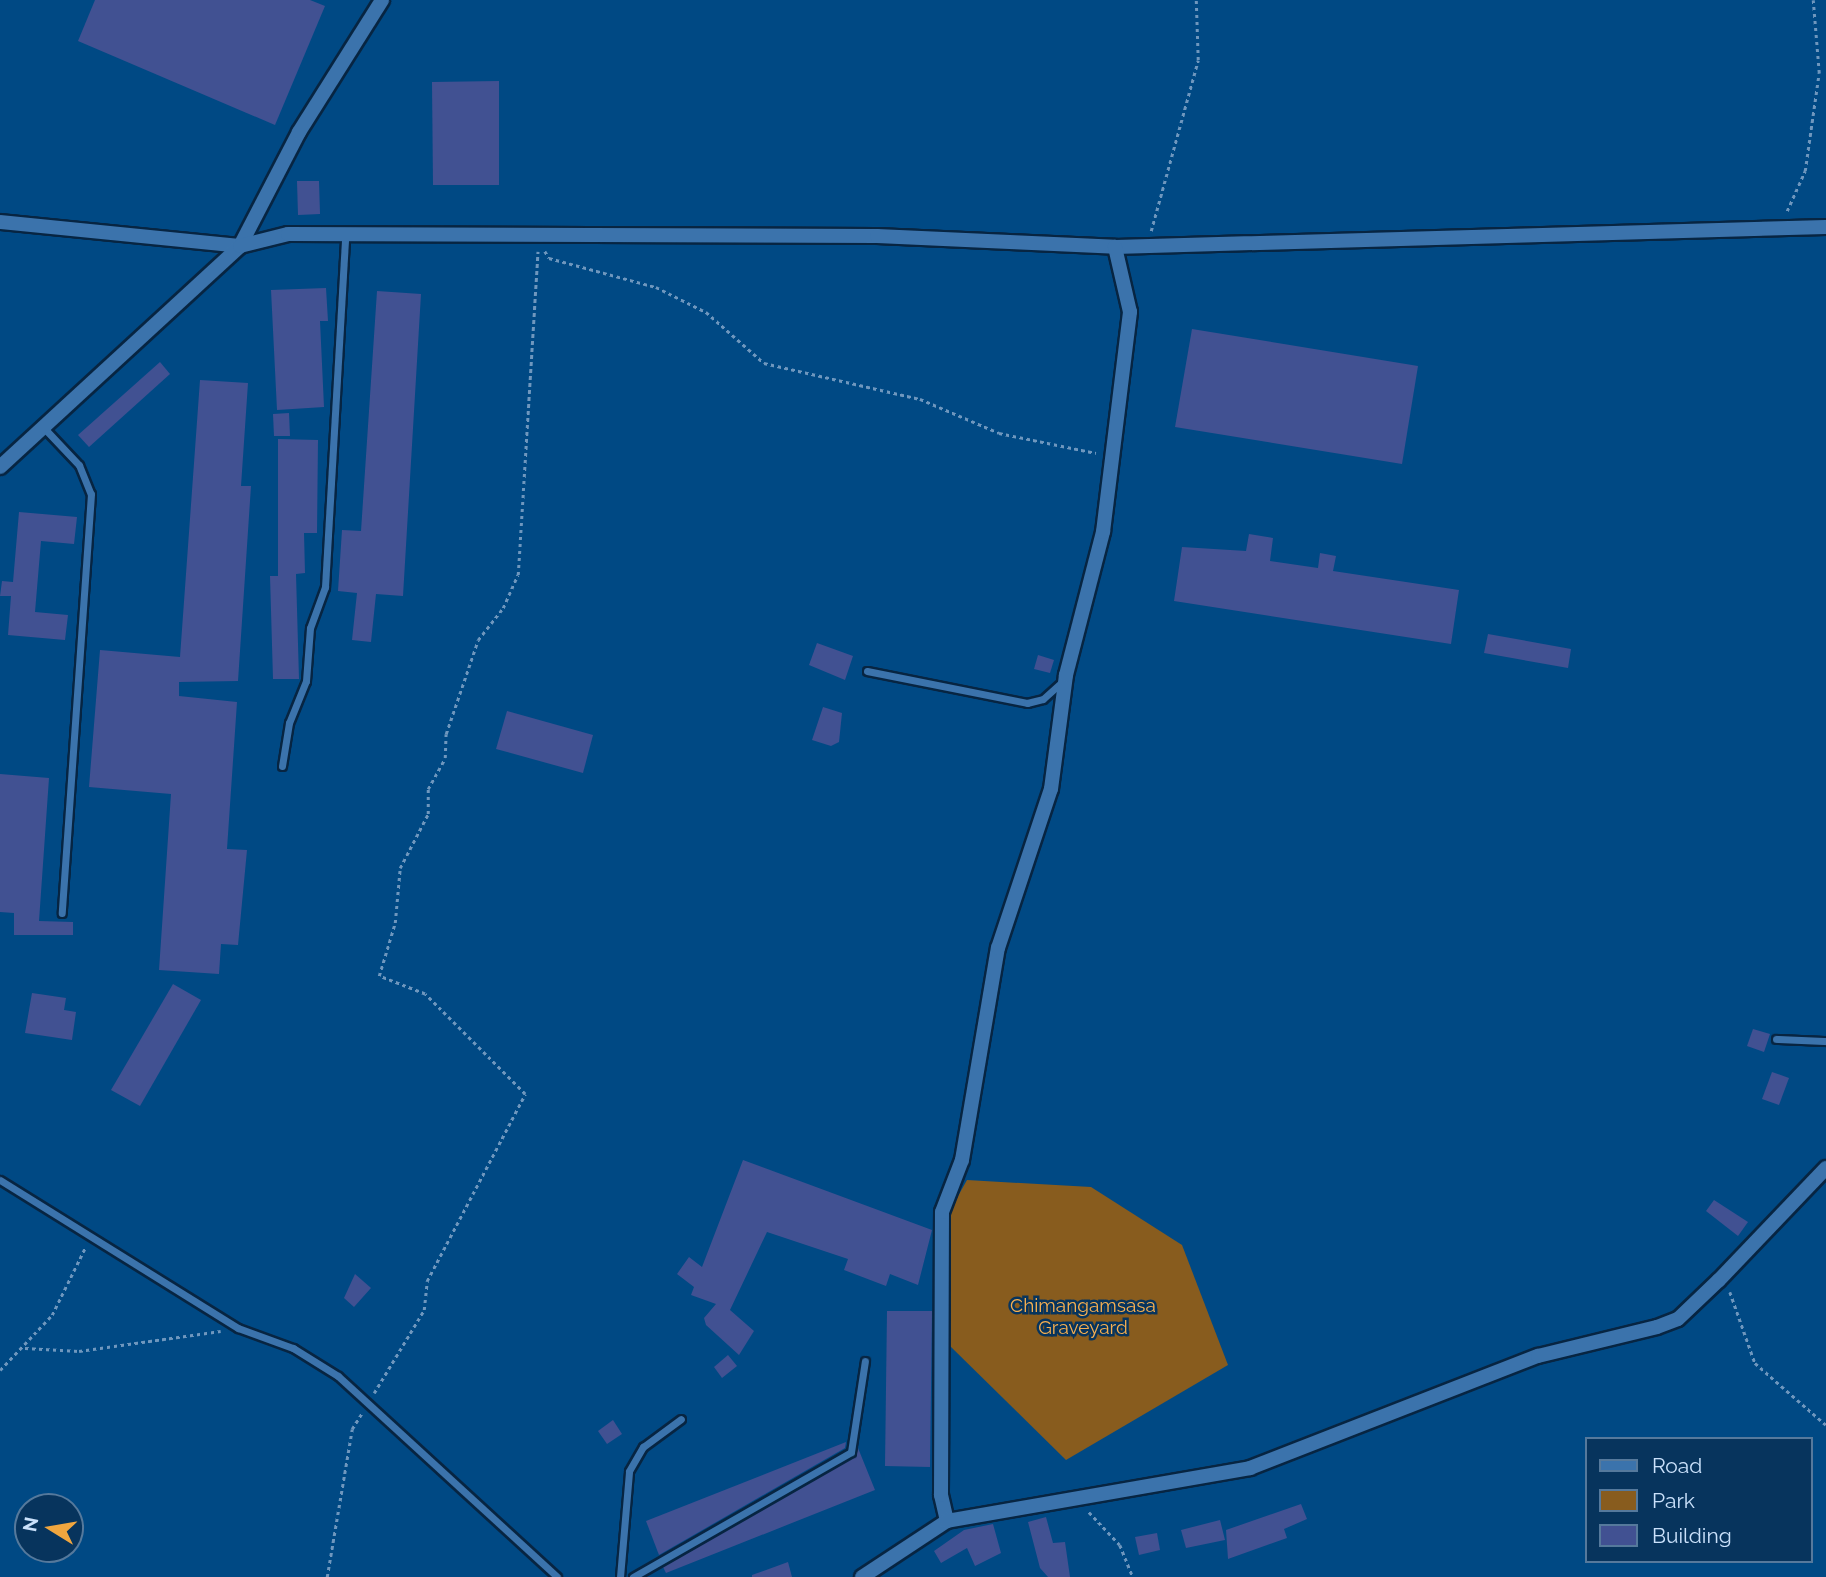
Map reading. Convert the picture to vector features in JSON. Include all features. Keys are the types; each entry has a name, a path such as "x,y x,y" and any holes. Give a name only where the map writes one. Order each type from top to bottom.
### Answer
{"street":[{"path":"0,467 240,246 299,132 382,0"},
{"path":"0,222 240,246 288,234 345,234 539,238 877,236 1115,247 1826,227"},
{"path":"947,1521 941,1495 942,1213 962,1160 998,948 1057,767 1066,675 1103,532 1130,312 1115,247"},
{"path":"862,1577 947,1521 1221,1475 1286,1457 1479,1377 1668,1323 1719,1280 1826,1168"}],"lane":[{"path":"282,766 289,723 306,681 310,628 325,587 345,234"},
{"path":"44,428 79,465 91,494 62,913"},
{"path":"867,671 1027,703 1056,691 1066,675"},
{"path":"1776,1039 1826,1041"},
{"path":"0,1180 238,1328 293,1348 369,1401 556,1577"},
{"path":"633,1577 850,1452 865,1361"},
{"path":"620,1577 629,1471 643,1447 681,1419"}],"path":[{"path":"1148,246 1198,60 1196,0"},
{"path":"1783,228 1805,171 1819,73 1813,0"},
{"path":"539,238 549,258 656,287 706,312 764,363 920,399 999,433 1095,451 1111,468"},
{"path":"327,1577 352,1429 424,1310 427,1281 525,1094 432,1000 379,976 395,923 400,868 428,814 428,789 445,758 446,734 488,624 503,608 518,575 539,238"},
{"path":"0,1370 25,1348 52,1315 90,1238"},
{"path":"1719,1280 1741,1308 1755,1363 1826,1425"},
{"path":"25,1348 79,1351 238,1328"},
{"path":"1072,1499 1120,1545 1133,1577"}],"shaded area":[{"path":"0,0 1826,0 1826,1577 0,1577"}],"green space":[{"name":"Chimangamsasa Graveyard","path":"967,1180 1091,1187 1182,1245 1228,1365 1066,1460 949,1345 949,1212"}],"building":[{"path":"95,0 310,0 325,6 275,125 78,41"},
{"path":"499,81 499,185 433,185 432,82"},
{"path":"297,181 319,181 320,214 298,215"},
{"path":"326,288 328,321 320,321 324,407 277,410 271,290"},
{"path":"377,291 421,294 403,596 376,594 371,642 352,640 357,593 338,591 342,530 361,531"},
{"path":"1192,329 1418,366 1402,464 1175,427"},
{"path":"160,362 170,374 89,447 78,435"},
{"path":"200,380 248,383 241,486 251,486 238,681 179,682 179,696 237,702 227,849 247,850 238,945 221,944 219,974 159,970 171,794 89,787 100,650 180,657"},
{"path":"289,413 290,436 274,436 273,414"},
{"path":"278,439 318,440 317,533 304,533 305,573 296,574 299,679 273,679 270,576 278,576"},
{"path":"19,512 77,517 74,544 41,541 35,612 68,615 65,640 8,635 11,596 0,596 2,581 13,582"},
{"path":"1249,534 1273,538 1270,561 1318,568 1320,553 1336,556 1333,571 1459,590 1451,644 1174,601 1182,547 1246,551"},
{"path":"1488,634 1571,649 1568,668 1484,653"},
{"path":"817,643 853,656 845,680 809,665"},
{"path":"1038,655 1054,660 1050,673 1034,669"},
{"path":"823,707 842,713 839,742 831,746 812,740"},
{"path":"507,711 593,735 583,773 496,749"},
{"path":"0,774 49,778 39,921 73,922 73,935 14,935 14,913 0,912"},
{"path":"173,984 201,1000 140,1106 111,1090"},
{"path":"32,993 66,998 64,1010 76,1012 72,1040 25,1033"},
{"path":"1753,1029 1770,1034 1764,1052 1747,1046"},
{"path":"1772,1072 1789,1078 1779,1105 1762,1099"},
{"path":"743,1160 932,1230 918,1285 890,1274 886,1286 844,1270 848,1259 767,1232 730,1310 754,1331 739,1355 706,1325 704,1318 716,1304 691,1295 694,1287 677,1274 689,1257 702,1267"},
{"path":"1714,1200 1748,1222 1738,1236 1706,1211"},
{"path":"355,1274 371,1288 354,1307 344,1298"},
{"path":"887,1311 932,1311 930,1467 885,1466"},
{"path":"728,1355 737,1366 722,1378 714,1367"},
{"path":"613,1420 622,1434 607,1444 598,1431"},
{"path":"846,1442 845,1448 659,1555 646,1521"},
{"path":"858,1448 875,1490 666,1573 663,1567 854,1457"},
{"path":"1301,1504 1307,1519 1284,1529 1287,1538 1228,1559 1226,1530"},
{"path":"1046,1517 1053,1543 1065,1542 1070,1577 1048,1577 1040,1568 1028,1522"},
{"path":"1220,1520 1225,1540 1186,1548 1181,1530"},
{"path":"993,1524 1001,1553 975,1566 967,1548 941,1563 934,1551 964,1530"},
{"path":"1157,1533 1160,1550 1139,1555 1135,1537"},
{"path":"788,1562 792,1577 752,1577 752,1575"}]}
